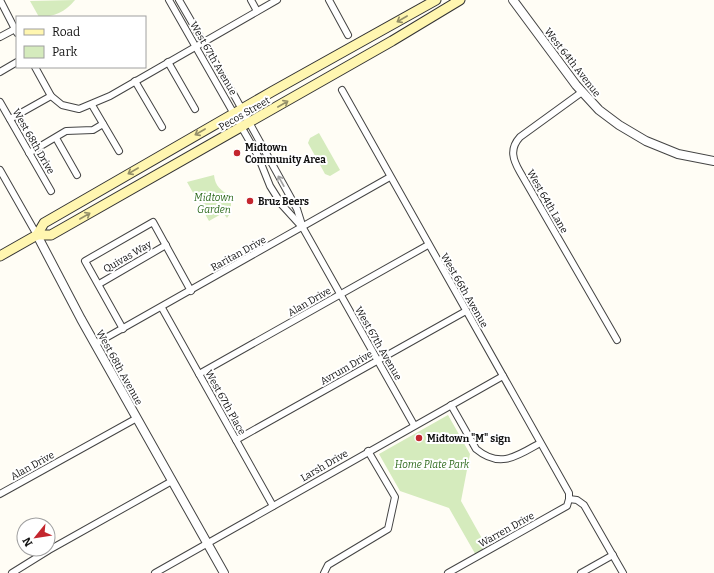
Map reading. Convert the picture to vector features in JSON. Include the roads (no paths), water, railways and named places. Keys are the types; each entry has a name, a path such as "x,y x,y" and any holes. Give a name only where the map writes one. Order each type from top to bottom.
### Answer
{"main road":[{"name":"Pecos Street","path":"37,235 44,223 237,111 436,0"},
{"name":"Pecos Street","path":"0,256 37,235 51,235 392,42 460,0"}],"street":[{"path":"0,0 16,30 0,37"},
{"name":"West 67th Avenue","path":"169,0 297,209 303,228 414,425"},
{"name":"West 67th Avenue","path":"179,0 203,42 237,111"},
{"path":"251,0 257,11"},
{"path":"36,68 51,96 62,105 79,109 92,104 135,81 277,0"},
{"path":"329,0 348,35"},
{"name":"West 64th Avenue","path":"514,0 582,92 599,110 619,125 646,141 678,154 714,161"},
{"path":"168,62 195,109"},
{"path":"0,72 16,63"},
{"path":"135,81 162,127"},
{"name":"West 66th Avenue","path":"342,90 390,178 569,493 569,499"},
{"name":"West 64th Lane","path":"582,92 520,137 513,146 512,154 520,172 617,340"},
{"path":"10,119 51,96"},
{"name":"West 68th Drive","path":"0,102 51,191"},
{"path":"92,104 102,124 119,151"},
{"path":"29,153 66,132 92,130 102,124"},
{"name":"West 67th Avenue","path":"245,125 270,186 282,205 303,228"},
{"path":"56,138 77,175"},
{"name":"West 68th Avenue","path":"0,170 37,235 95,344 224,573"},
{"name":"Raritan Drive","path":"95,344 162,308 390,178"},
{"path":"123,329 86,261 138,230 153,222 192,291"},
{"name":"Quivas Way","path":"99,284 166,245"},
{"name":"Alan Drive","path":"199,374 428,245"},
{"name":"West 67th Place","path":"162,308 273,506"},
{"name":"Avrum Drive","path":"236,440 466,311"},
{"name":"Larsh Drive","path":"155,573 368,451 503,376"},
{"path":"451,405 476,449 482,454 505,460 514,458 540,443"},
{"name":"Alan Drive","path":"0,494 137,418"},
{"path":"324,573 328,564 388,529 395,497 368,451"},
{"path":"12,573 56,546 172,481"},
{"path":"569,499 577,500 584,505 624,573"},
{"name":"Warren Drive","path":"448,573 567,506 569,499"},
{"path":"582,573 614,555"}],"place":[{"name":"Midtown Community Area","path":"237,153"},
{"name":"Bruz Beers","path":"250,201"},
{"name":"Midtown \"M\" sign","path":"419,438"}],"park label":[{"name":"Midtown Garden","path":"214,202"},
{"name":"Home Plate Park","path":"432,464"}]}
